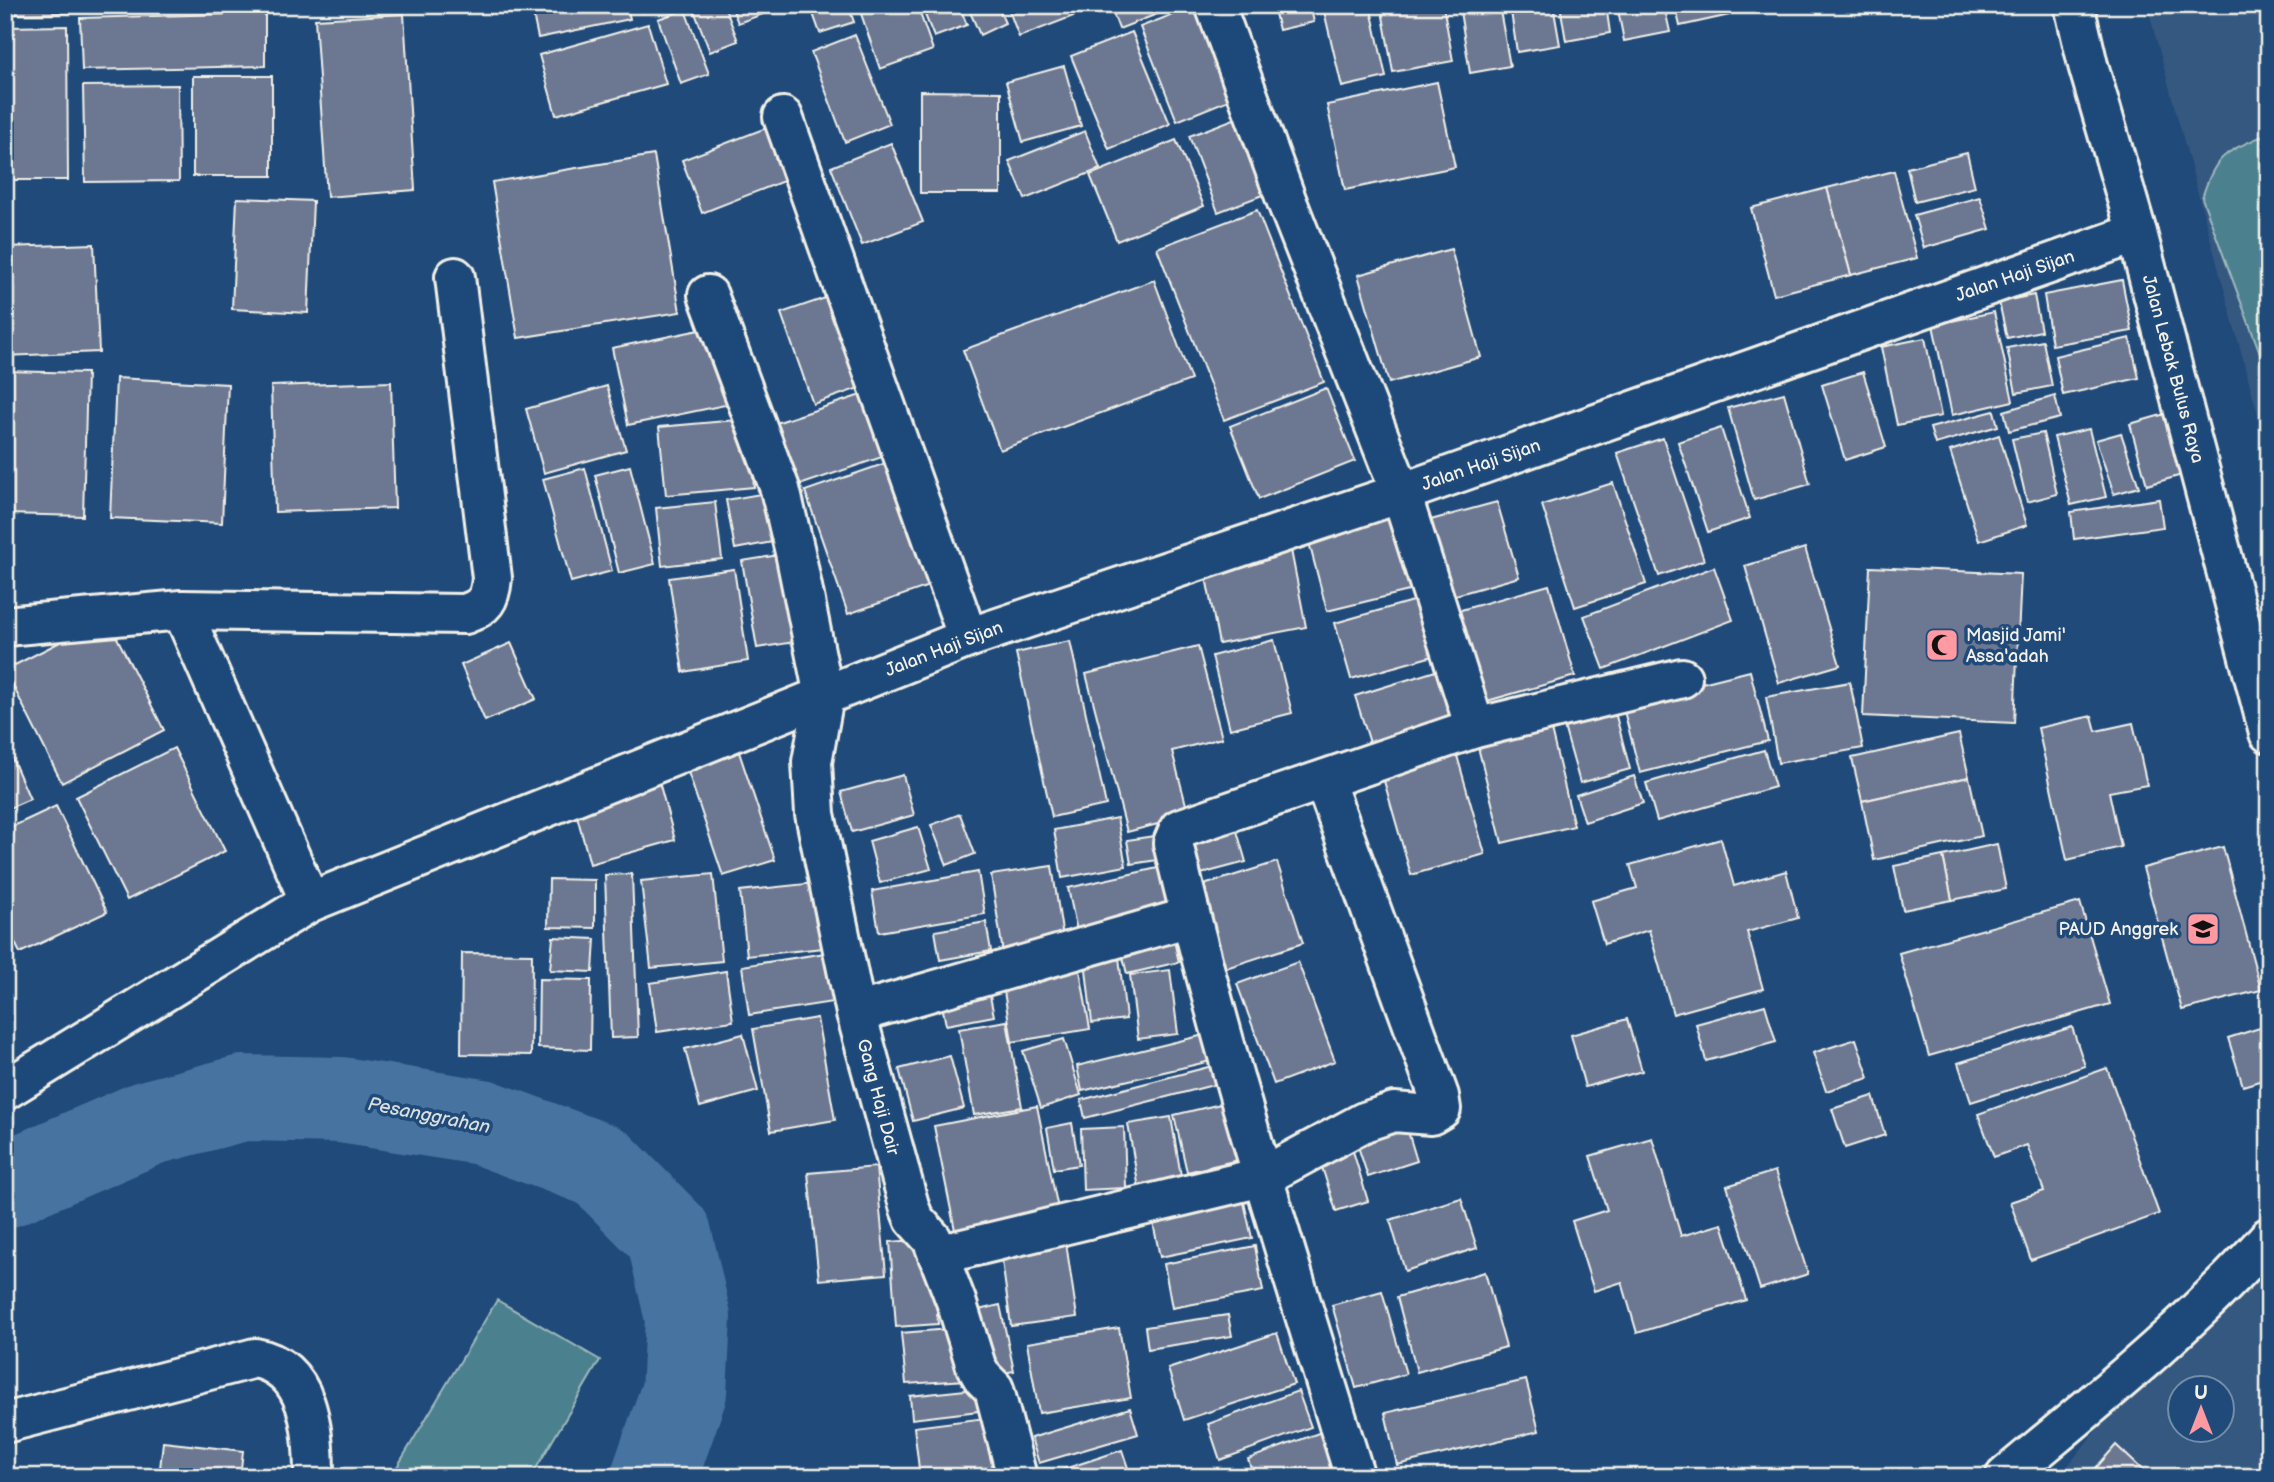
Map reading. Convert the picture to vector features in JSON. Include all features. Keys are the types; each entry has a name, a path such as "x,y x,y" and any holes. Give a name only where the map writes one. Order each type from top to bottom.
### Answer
{"street":[{"path":"1215,5 1287,202 1401,493 1475,728"},
{"name":"Jalan Lebak Bulus Raya","path":"2074,5 2269,733"},
{"path":"783,117 968,638"},
{"name":"Jalan Haji Sijan","path":"5,1090 310,902 968,638 1401,493 2137,233"},
{"path":"5,626 182,610 465,614 480,608 491,595 492,578 454,276"},
{"path":"708,295 780,489 824,696"},
{"path":"182,610 310,902"},
{"path":"1355,1477 1262,1177 1190,917 1173,843 1179,829 1475,728 1682,678"},
{"name":"Gang Haji Dair","path":"824,696 812,762 815,814 856,1013 909,1209 920,1226 931,1236 956,1301 976,1366 994,1389 1017,1477"},
{"path":"938,1255 1262,1177 1364,1122 1394,1112 1431,1115 1441,1109 1439,1096 1324,780"},
{"path":"856,1013 1190,917"},
{"path":"2005,1477 2107,1391 2225,1285 2269,1237"},
{"path":"5,1423 255,1359 262,1360 280,1366 289,1375 304,1400 308,1409 314,1477"}],"shaded area":[{"path":"2147,5 2269,5 2269,455"},
{"path":"2269,1213 2269,1477 2059,1477"}],"green space":[{"path":"2269,133 2269,377 2202,198 2212,171 2225,155"},
{"path":"497,1300 600,1360 531,1477 391,1477"}],"building":[{"path":"5,5 72,5 72,13 5,14"},
{"path":"87,5 185,5 87,8"},
{"path":"531,5 627,5 630,19 538,38"},
{"path":"642,5 659,5 644,12"},
{"path":"692,5 724,5 738,41 710,52"},
{"path":"731,5 788,5 738,23"},
{"path":"810,5 848,5 854,22 820,33"},
{"path":"858,5 917,5 933,50 880,69"},
{"path":"921,5 959,5 967,25 934,37"},
{"path":"967,5 997,5 1005,23 980,35"},
{"path":"1007,5 1082,5 1084,12 1019,37"},
{"path":"1110,5 1180,5 1119,29"},
{"path":"1197,5 1236,97 1177,121 1140,27"},
{"path":"1273,5 1310,5 1314,22 1279,30"},
{"path":"1370,5 1386,77 1342,87 1323,7"},
{"path":"1381,5 1443,5 1453,61 1393,72"},
{"path":"1459,5 1499,5 1510,66 1470,73"},
{"path":"1510,5 1553,5 1560,45 1517,52"},
{"path":"1560,5 1606,5 1610,33 1566,41"},
{"path":"1617,5 1664,5 1670,32 1624,41"},
{"path":"1675,5 1728,5 1730,15 1680,26"},
{"path":"1737,5 1781,5 1739,13"},
{"path":"685,10 709,74 681,84 658,19"},
{"path":"265,13 265,66 82,70 80,18"},
{"path":"404,14 415,190 327,197 315,19"},
{"path":"648,24 666,84 556,115 539,55"},
{"path":"67,26 68,180 5,180 5,27"},
{"path":"1132,32 1170,124 1109,149 1071,56"},
{"path":"855,35 890,124 845,142 811,52"},
{"path":"1064,66 1081,126 1023,142 1006,82"},
{"path":"193,76 272,76 272,176 193,176"},
{"path":"1437,82 1455,167 1345,190 1327,105"},
{"path":"178,85 179,181 85,182 83,86"},
{"path":"920,91 1001,92 1001,193 920,193"},
{"path":"1239,117 1268,193 1218,212 1189,136"},
{"path":"766,128 786,180 702,213 682,160"},
{"path":"1085,131 1100,169 1025,199 1009,161"},
{"path":"1176,140 1204,206 1117,241 1090,175"},
{"path":"891,143 923,222 862,245 831,167"},
{"path":"1967,153 1975,187 1915,202 1907,168"},
{"path":"654,155 680,312 518,338 492,182"},
{"path":"1894,171 1917,258 1851,275 1827,188"},
{"path":"1827,188 1851,275 1774,295 1751,208"},
{"path":"1980,197 1990,229 1924,248 1914,215"},
{"path":"237,198 313,201 308,313 232,309"},
{"path":"1257,210 1324,382 1224,420 1157,248"},
{"path":"94,244 99,352 5,356 5,247"},
{"path":"1451,249 1481,357 1389,383 1358,275"},
{"path":"1154,280 1191,380 1000,450 963,350"},
{"path":"2122,280 2132,331 2052,345 2044,295"},
{"path":"837,294 868,385 813,404 781,313"},
{"path":"2034,295 2041,331 2007,338 1999,302"},
{"path":"1994,312 2013,401 1952,415 1933,325"},
{"path":"714,327 730,404 628,425 612,348"},
{"path":"1925,338 1941,416 1897,425 1881,347"},
{"path":"2130,338 2139,378 2063,395 2055,356"},
{"path":"2043,341 2052,386 2016,393 2007,348"},
{"path":"5,371 87,373 83,516 5,514"},
{"path":"1863,372 1886,447 1845,460 1822,385"},
{"path":"116,378 228,384 222,523 110,518"},
{"path":"391,382 395,508 275,512 271,386"},
{"path":"607,386 626,450 544,473 526,409"},
{"path":"1326,388 1355,461 1259,499 1230,426"},
{"path":"867,393 888,455 794,487 773,424"},
{"path":"1784,393 1810,484 1754,500 1728,408"},
{"path":"2055,396 2060,418 2009,431 2004,411"},
{"path":"1994,411 1998,426 1935,444 1930,428"},
{"path":"2165,414 2182,475 2147,485 2130,424"},
{"path":"748,419 754,487 666,495 659,427"},
{"path":"1721,428 1750,518 1708,532 1678,442"},
{"path":"2089,429 2106,497 2071,505 2054,437"},
{"path":"2043,433 2057,494 2027,502 2012,439"},
{"path":"2121,433 2139,487 2114,494 2096,440"},
{"path":"1999,435 2027,525 1979,541 1950,451"},
{"path":"1663,438 1704,560 1659,576 1617,453"},
{"path":"889,462 932,585 848,614 805,491"},
{"path":"630,466 655,564 619,573 595,475"},
{"path":"585,468 612,571 571,582 543,479"},
{"path":"1613,483 1646,584 1575,607 1542,505"},
{"path":"778,491 788,539 735,549 726,500"},
{"path":"2159,499 2163,527 2074,539 2071,512"},
{"path":"715,502 722,559 662,566 656,508"},
{"path":"1497,502 1519,577 1438,600 1416,524"},
{"path":"1397,509 1417,589 1327,611 1306,531"},
{"path":"1805,548 1840,665 1779,683 1745,566"},
{"path":"1291,550 1306,627 1219,644 1204,567"},
{"path":"792,553 807,640 757,648 742,561"},
{"path":"1714,567 1733,620 1604,669 1584,616"},
{"name":"Masjid Jami' Assa'adah","path":"1870,567 2021,574 2014,723 1863,716"},
{"path":"734,569 748,661 683,672 669,578"},
{"path":"1549,585 1575,676 1480,703 1454,612"},
{"path":"1423,598 1440,654 1351,679 1335,623"},
{"path":"107,618 164,730 62,783 5,670"},
{"path":"1274,640 1292,713 1230,729 1212,656"},
{"path":"1070,641 1106,805 1052,817 1016,653"},
{"path":"511,643 536,699 485,721 461,665"},
{"path":"1198,646 1222,738 1172,751 1189,816 1127,832 1086,674"},
{"path":"1445,668 1460,718 1371,746 1355,696"},
{"path":"1750,671 1768,741 1640,773 1622,703"},
{"path":"1850,682 1863,748 1778,763 1766,697"},
{"path":"1612,701 1630,769 1580,783 1561,716"},
{"path":"2092,716 2096,731 2133,723 2147,785 2109,792 2121,847 2067,860 2038,728"},
{"path":"1548,717 1574,826 1502,843 1475,735"},
{"path":"1959,734 1969,777 1862,801 1852,758"},
{"path":"5,742 30,799 5,810"},
{"path":"1454,745 1485,854 1411,875 1380,767"},
{"path":"174,748 225,851 127,900 76,797"},
{"path":"1764,750 1775,787 1657,821 1646,783"},
{"path":"739,752 775,860 723,876 687,769"},
{"path":"903,775 914,815 852,832 841,792"},
{"path":"1634,776 1643,803 1585,822 1576,795"},
{"path":"1969,777 1982,836 1874,860 1862,801"},
{"path":"658,778 675,840 590,864 573,801"},
{"path":"56,806 107,912 20,953 5,922 5,830"},
{"path":"960,814 975,854 947,865 931,825"},
{"path":"1233,817 1246,862 1197,875 1184,831"},
{"path":"1117,818 1126,866 1062,878 1054,830"},
{"path":"918,827 931,869 880,883 869,841"},
{"path":"1168,834 1171,858 1131,864 1127,840"},
{"path":"1721,839 1734,886 1786,871 1798,918 1747,932 1763,989 1673,1014 1649,930 1604,944 1591,901 1637,888 1630,865"},
{"path":"1997,844 2006,889 1952,900 1943,856"},
{"name":"PAUD Anggrek","path":"2223,847 2261,990 2182,1010 2143,868"},
{"path":"1943,856 1952,900 1903,910 1894,866"},
{"path":"1277,862 1303,943 1220,970 1194,888"},
{"path":"1171,865 1180,908 1077,931 1068,888"},
{"path":"1052,866 1064,944 1003,953 991,875"},
{"path":"978,872 985,914 879,932 872,891"},
{"path":"632,874 638,1037 611,1038 605,875"},
{"path":"713,874 722,961 651,968 641,881"},
{"path":"549,879 595,880 595,928 548,927"},
{"path":"815,883 823,948 747,956 740,891"},
{"path":"2080,902 2110,1004 1929,1056 1899,953"},
{"path":"986,922 991,951 940,960 935,931"},
{"path":"1172,932 1179,962 1127,974 1120,945"},
{"path":"553,937 595,939 593,972 550,970"},
{"path":"832,952 839,1001 749,1015 742,966"},
{"path":"462,953 532,954 531,1055 461,1054"},
{"path":"1119,957 1126,1019 1092,1023 1085,960"},
{"path":"1078,959 1090,1029 1012,1042 1001,972"},
{"path":"1298,962 1335,1061 1274,1084 1237,984"},
{"path":"1170,970 1178,1034 1138,1039 1130,975"},
{"path":"726,971 733,1021 657,1032 650,983"},
{"path":"539,979 591,980 590,1050 538,1048"},
{"path":"987,981 994,1016 946,1025 939,990"},
{"path":"1765,1005 1776,1042 1706,1061 1696,1024"},
{"path":"817,1018 835,1120 771,1131 753,1029"},
{"path":"1627,1019 1642,1071 1585,1087 1571,1035"},
{"path":"1007,1021 1022,1107 974,1115 959,1029"},
{"path":"2269,1025 2269,1078 2243,1086 2228,1038"},
{"path":"2072,1027 2085,1066 1971,1102 1958,1063"},
{"path":"743,1034 758,1091 700,1107 685,1049"},
{"path":"1204,1035 1211,1061 1082,1091 1077,1066"},
{"path":"1064,1039 1081,1095 1041,1108 1023,1051"},
{"path":"1856,1039 1869,1078 1826,1091 1813,1053"},
{"path":"950,1056 964,1108 913,1121 899,1069"},
{"path":"1216,1065 1221,1083 1085,1118 1081,1100"},
{"path":"2107,1068 2159,1214 2031,1260 2010,1202 2044,1191 2027,1145 1994,1157 1978,1114"},
{"path":"1873,1096 1885,1135 1845,1148 1832,1109"},
{"path":"1229,1102 1242,1159 1187,1172 1174,1115"},
{"path":"1037,1106 1058,1209 955,1230 934,1126"},
{"path":"1403,1115 1417,1161 1368,1177 1353,1131"},
{"path":"1171,1117 1182,1182 1139,1189 1128,1124"},
{"path":"1072,1123 1079,1165 1054,1169 1047,1128"},
{"path":"1124,1127 1126,1188 1083,1190 1081,1129"},
{"path":"1652,1138 1681,1236 1722,1224 1746,1300 1637,1333 1622,1282 1594,1291 1572,1221 1607,1210 1590,1156"},
{"path":"1353,1151 1368,1201 1336,1211 1320,1161"},
{"path":"876,1167 886,1274 819,1280 808,1173"},
{"path":"1775,1171 1808,1274 1760,1289 1727,1186"},
{"path":"1241,1189 1252,1238 1160,1257 1150,1208"},
{"path":"1461,1198 1477,1248 1405,1271 1390,1220"},
{"path":"1065,1236 1077,1317 1011,1326 1000,1246"},
{"path":"931,1239 938,1324 896,1327 890,1242"},
{"path":"1255,1246 1263,1291 1172,1308 1164,1264"},
{"path":"1485,1272 1506,1347 1417,1372 1397,1297"},
{"path":"1382,1291 1406,1374 1356,1388 1332,1305"},
{"path":"1000,1305 1014,1371 988,1376 974,1311"},
{"path":"1228,1315 1232,1336 1148,1349 1145,1327"},
{"path":"962,1328 966,1380 906,1384 901,1333"},
{"path":"1119,1328 1131,1398 1039,1413 1027,1343"},
{"path":"1277,1333 1294,1384 1184,1420 1168,1369"},
{"path":"1526,1380 1539,1431 1397,1465 1385,1413"},
{"path":"993,1387 995,1409 912,1419 910,1396"},
{"path":"1298,1391 1311,1427 1220,1460 1208,1424"},
{"path":"1130,1408 1138,1434 1039,1463 1031,1438"},
{"path":"1001,1416 1007,1471 961,1477 920,1477 914,1427"},
{"path":"1324,1431 1339,1471 1325,1477 1254,1477 1248,1459"},
{"path":"163,1442 243,1451 240,1477 159,1477"},
{"path":"2116,1445 2150,1477 2088,1477"},
{"path":"1122,1450 1131,1477 1040,1477"},
{"path":"19,1470 67,1477 18,1477"}],"waterway":[{"name":"Pesanggrahan","path":"5,1185 148,1123 243,1098 341,1100 482,1122 601,1166 669,1235 688,1318 684,1392 654,1477"}],"place":[{"name":"Masjid Jami' Assa'adah","path":"1942,645"},
{"name":"PAUD Anggrek","path":"2203,929"}]}
